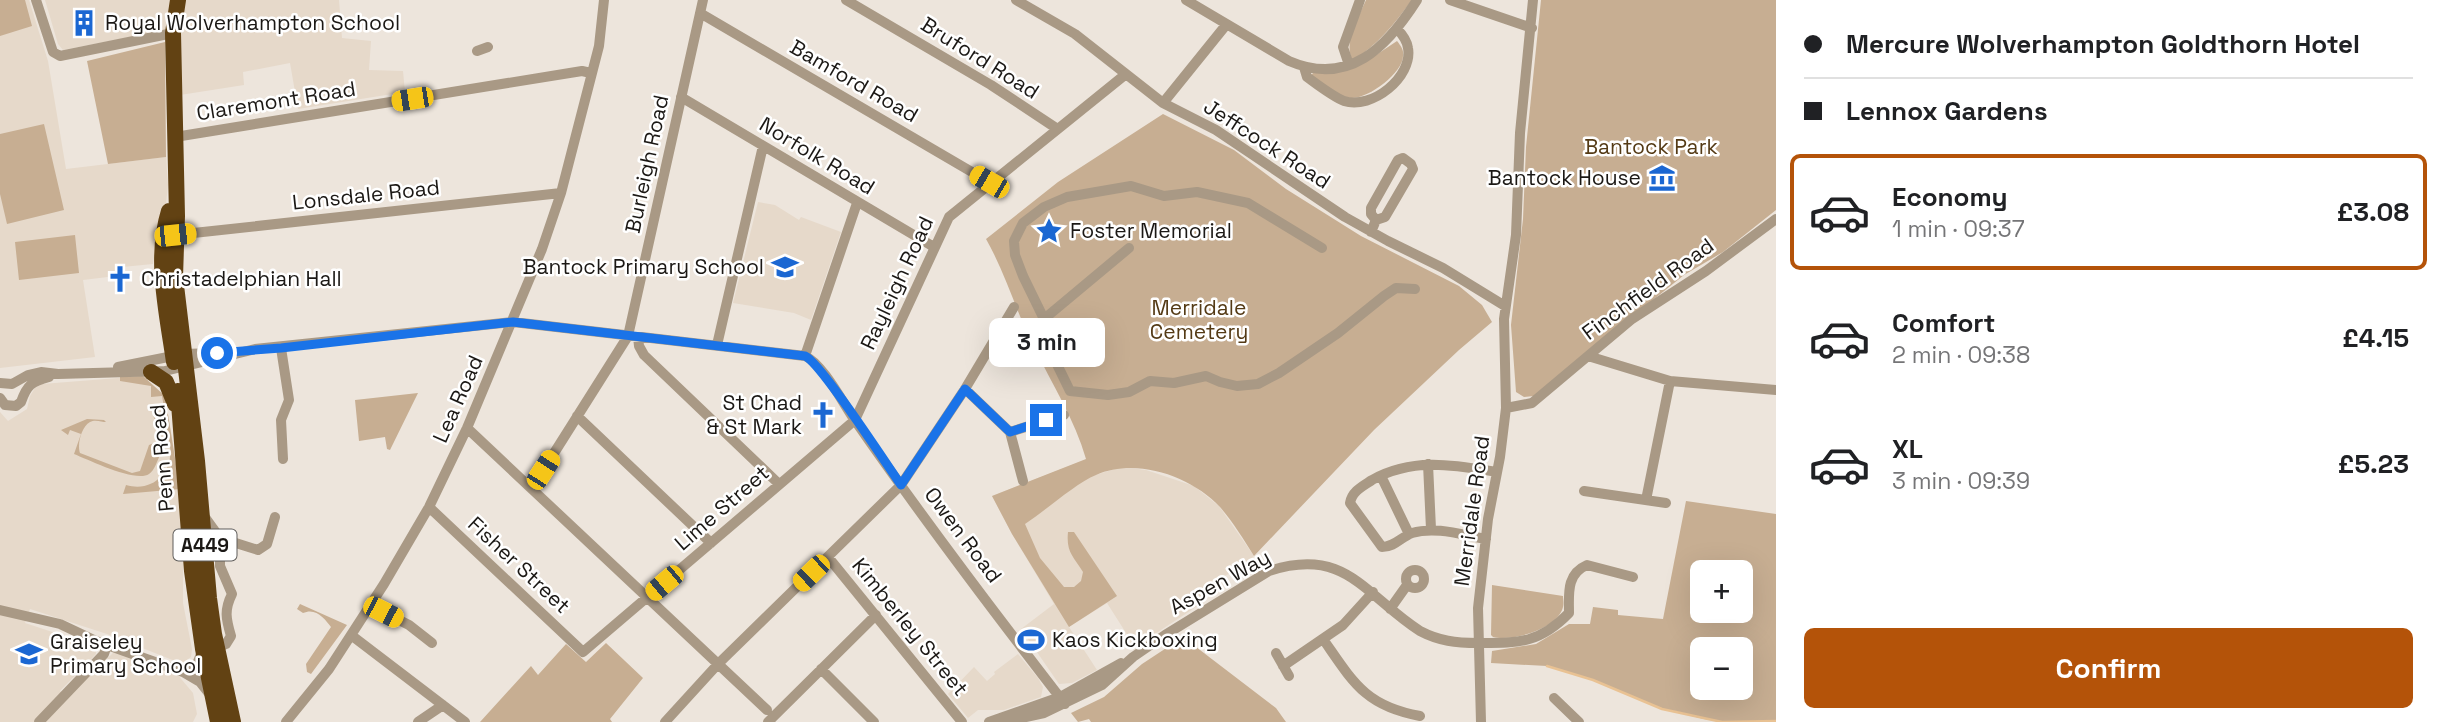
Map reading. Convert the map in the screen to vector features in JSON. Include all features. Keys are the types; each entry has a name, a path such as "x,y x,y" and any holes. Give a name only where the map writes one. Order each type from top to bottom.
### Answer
{"highway":[{"name":"Penn Road","path":"178,0 173,33 177,216 175,276 181,423 192,571 229,721"},
{"name":"Penn Road","path":"175,192 163,237 163,279 203,515 213,698 229,721"},
{"path":"151,372 163,379 171,390 181,423"}],"street":[{"path":"36,0 51,48 60,56 173,33"},
{"name":"Lea Road","path":"293,722 371,606 429,507 513,322 561,193 599,46 604,0"},
{"name":"Burleigh Road","path":"633,337 703,0"},
{"name":"Bruford Road","path":"846,0 991,85 1056,128"},
{"name":"Jeffcock Road","path":"1016,0 1075,34 1163,103 1216,130 1321,202 1371,232 1443,268 1505,306"},
{"path":"1349,65 1343,47 1360,0"},
{"path":"1192,2 1289,61 1304,67 1324,69 1360,62 1375,52 1420,0"},
{"path":"1450,0 1532,28"},
{"name":"Merridale Road","path":"1480,722 1478,608 1506,408 1505,306 1516,235 1520,132 1534,0"},
{"name":"Bamford Road","path":"700,13 989,182"},
{"path":"1163,103 1226,25"},
{"path":"1304,67 1307,77 1346,101 1376,97 1398,79 1408,59 1409,48 1397,29"},
{"path":"477,51 488,47"},
{"name":"Claremont Road","path":"175,137 582,71 591,74"},
{"name":"Rayleigh Road","path":"855,420 949,216 1126,74"},
{"name":"Norfolk Road","path":"681,97 934,247"},
{"path":"717,345 763,146"},
{"path":"1371,232 1376,220 1385,217 1413,169 1403,158 1398,160 1371,208 1371,214 1376,220"},
{"path":"1322,248 1248,203 1197,192 1164,196 1131,186 1067,197 1044,207 1023,223 1014,241 1015,255 1023,276 1044,319 1048,345 1070,391 1108,395 1129,392 1150,381 1174,383 1206,376 1237,386 1258,384 1338,333 1396,288 1415,289"},
{"name":"Lonsdale Road","path":"175,235 561,193"},
{"path":"5,386 40,372 89,372 513,322 805,356 857,203"},
{"name":"Finchfield Road","path":"1506,408 1532,403 1632,319 1706,271 1776,219"},
{"path":"1044,319 1129,248"},
{"path":"664,722 718,664 901,485 965,389 1014,307"},
{"path":"531,488 577,416 633,337"},
{"path":"633,337 644,355 779,485"},
{"path":"281,348 289,400 281,420 283,459"},
{"name":"Owen Road","path":"805,356 812,359 901,485 1063,701"},
{"path":"1588,356 1670,381 1776,390"},
{"path":"89,372 151,372 179,361"},
{"path":"0,398 5,405 16,406 21,402 23,393 38,380 58,374"},
{"path":"1646,499 1670,381"},
{"path":"5,386 19,386 23,393"},
{"path":"965,389 1010,432 1023,481"},
{"path":"1010,432 1064,415"},
{"path":"577,416 711,543"},
{"name":"Lime Street","path":"583,652 855,420"},
{"path":"467,428 772,718 876,615"},
{"path":"1428,464 1431,529"},
{"path":"1486,539 1431,529 1409,534 1396,544 1382,547 1353,509 1351,496 1381,475 1402,467 1447,464 1497,472"},
{"path":"1381,475 1409,534"},
{"path":"1607,494 1608,481"},
{"path":"1584,491 1665,503"},
{"name":"Fisher Street","path":"429,507 583,652"},
{"path":"203,515 223,539 258,550 267,544 275,517"},
{"path":"183,672 197,664 210,649 230,639 225,616 232,594 220,566 223,539"},
{"name":"Kimberley Street","path":"828,557 962,722"},
{"name":"Aspen Way","path":"1063,701 1234,592 1269,571 1282,567 1312,564 1347,573 1411,625 1431,637 1458,644 1524,642 1562,620 1569,613 1570,582 1581,567 1596,566 1633,577"},
{"path":"1390,608 1407,585"},
{"path":"1283,666 1343,625 1373,592"},
{"path":"371,606 409,625 432,643"},
{"path":"0,610 60,625 183,672 200,682 213,698"},
{"path":"351,635 438,709 465,722"},
{"path":"1324,639 1353,683 1374,700 1390,710 1420,716"},
{"path":"44,720 104,654 107,645"},
{"path":"1276,653 1290,676"},
{"path":"821,669 874,722"},
{"path":"1554,698 1579,722"},
{"path":"989,722 1063,701"},
{"path":"1004,722 1044,713 1063,701"},
{"name":"Lea Road","path":"286,722 303,704"},
{"path":"418,722 438,709"}],"shaded area":[{"path":"0,0 29,0 48,61 66,169 166,157 166,204 153,264 122,267 122,270 116,271 116,276 83,280 95,357 0,368"},
{"path":"45,0 171,0 167,30 63,50 58,44"},
{"path":"183,0 339,0 342,38 371,41 369,70 403,71 405,92 298,109 290,63 243,72 244,85 180,95 180,19"},
{"name":"Bantock Primary School","path":"758,202 775,205 799,220 801,217 841,232 811,320 794,313 733,303"},
{"path":"143,376 165,396 183,530 183,603 192,649 191,657 184,662 175,661 107,634 30,609 25,623 95,646 96,654 60,691 67,698 115,651 177,674 193,693 197,714 193,722 0,722 0,412 8,421 27,409 30,396 35,388 42,384"},
{"path":"1087,459 1095,475 1122,467 1146,470 1194,486 1219,506 1254,556 1237,570 1212,582 1196,607 1135,647 1107,603 1069,627 1097,670 1072,683 1059,684 1021,629 1054,604 992,496"},
{"path":"1018,654 1043,687 1041,697 1004,710 978,710 968,718 948,694 974,667 987,681 994,672"}],"green space":[{"path":"0,0 25,0 32,26 0,36"},
{"path":"1366,0 1412,0 1378,41 1352,61 1351,38"},
{"name":"Bantock Park","path":"1541,0 1776,0 1776,210 1723,252 1684,275 1534,396 1524,397 1516,392 1511,325 1523,219 1526,147"},
{"path":"1397,41 1403,56 1397,70 1383,84 1365,95 1345,97 1311,75 1376,55"},
{"path":"165,42 166,157 108,164 87,61"},
{"name":"Merridale Cemetery","path":"1163,114 1234,150 1286,189 1361,236 1459,286 1482,305 1492,322 1374,430 1254,556 1220,507 1194,486 1179,479 1145,469 1128,468 1096,475 1070,491 1025,524 1040,558 1064,587 1074,587 1081,581 1083,572 1068,544 1068,532 1074,532 1117,596 1069,627 992,496 1086,459 1069,416 1028,334 986,239 1058,182"},
{"path":"44,124 64,210 7,224 0,194 0,134"},
{"path":"75,235 79,273 19,280 15,242"},
{"path":"143,376 165,396 180,489 123,494 126,485 137,487 156,481 168,466 170,456 167,435 153,415 165,413 162,396 151,397 151,386 120,381 120,377"},
{"path":"418,393 390,450 387,449 385,437 359,441 355,400"},
{"path":"87,419 106,422 90,422 81,434 70,430 68,435 61,430"},
{"path":"80,437 80,453 132,473 140,471 149,445 156,442 160,455 153,470 143,476 134,476 74,454"},
{"path":"1686,501 1776,514 1776,721 1722,722 1704,719 1662,709 1593,680 1547,666 1491,663 1492,651 1536,644 1569,624 1590,624 1593,607 1618,610 1618,615 1663,619"},
{"path":"1492,585 1563,596 1563,607 1553,622 1533,632 1511,638 1493,637"},
{"path":"300,604 347,625 311,674 307,672 306,664 331,627 316,613 303,613 297,609"},
{"path":"1183,637 1276,708 1286,722 1091,722 1089,719 1078,722 1071,713 1104,697 1142,664"},
{"path":"606,643 643,678 610,719 612,722 480,722 531,666 538,675 566,644 586,662"}],"waterway":[{"path":"1547,666 1593,680 1662,709 1722,722 1776,721"}],"place":[{"name":"Royal Wolverhampton School","path":"84,23"},
{"name":"Bantock House","path":"1662,178"},
{"name":"Foster Memorial","path":"1049,231"},
{"name":"Bantock Primary School","path":"785,267"},
{"name":"Christadelphian Hall","path":"120,279"},
{"name":"St Chad & St Mark","path":"823,415"},
{"name":"Kaos Kickboxing","path":"1031,640"},
{"name":"Graiseley Primary School","path":"29,654"}],"route":[{"path":"217,353 527,322 805,356 812,359 901,485 965,389 1010,432 1046,420"}]}
